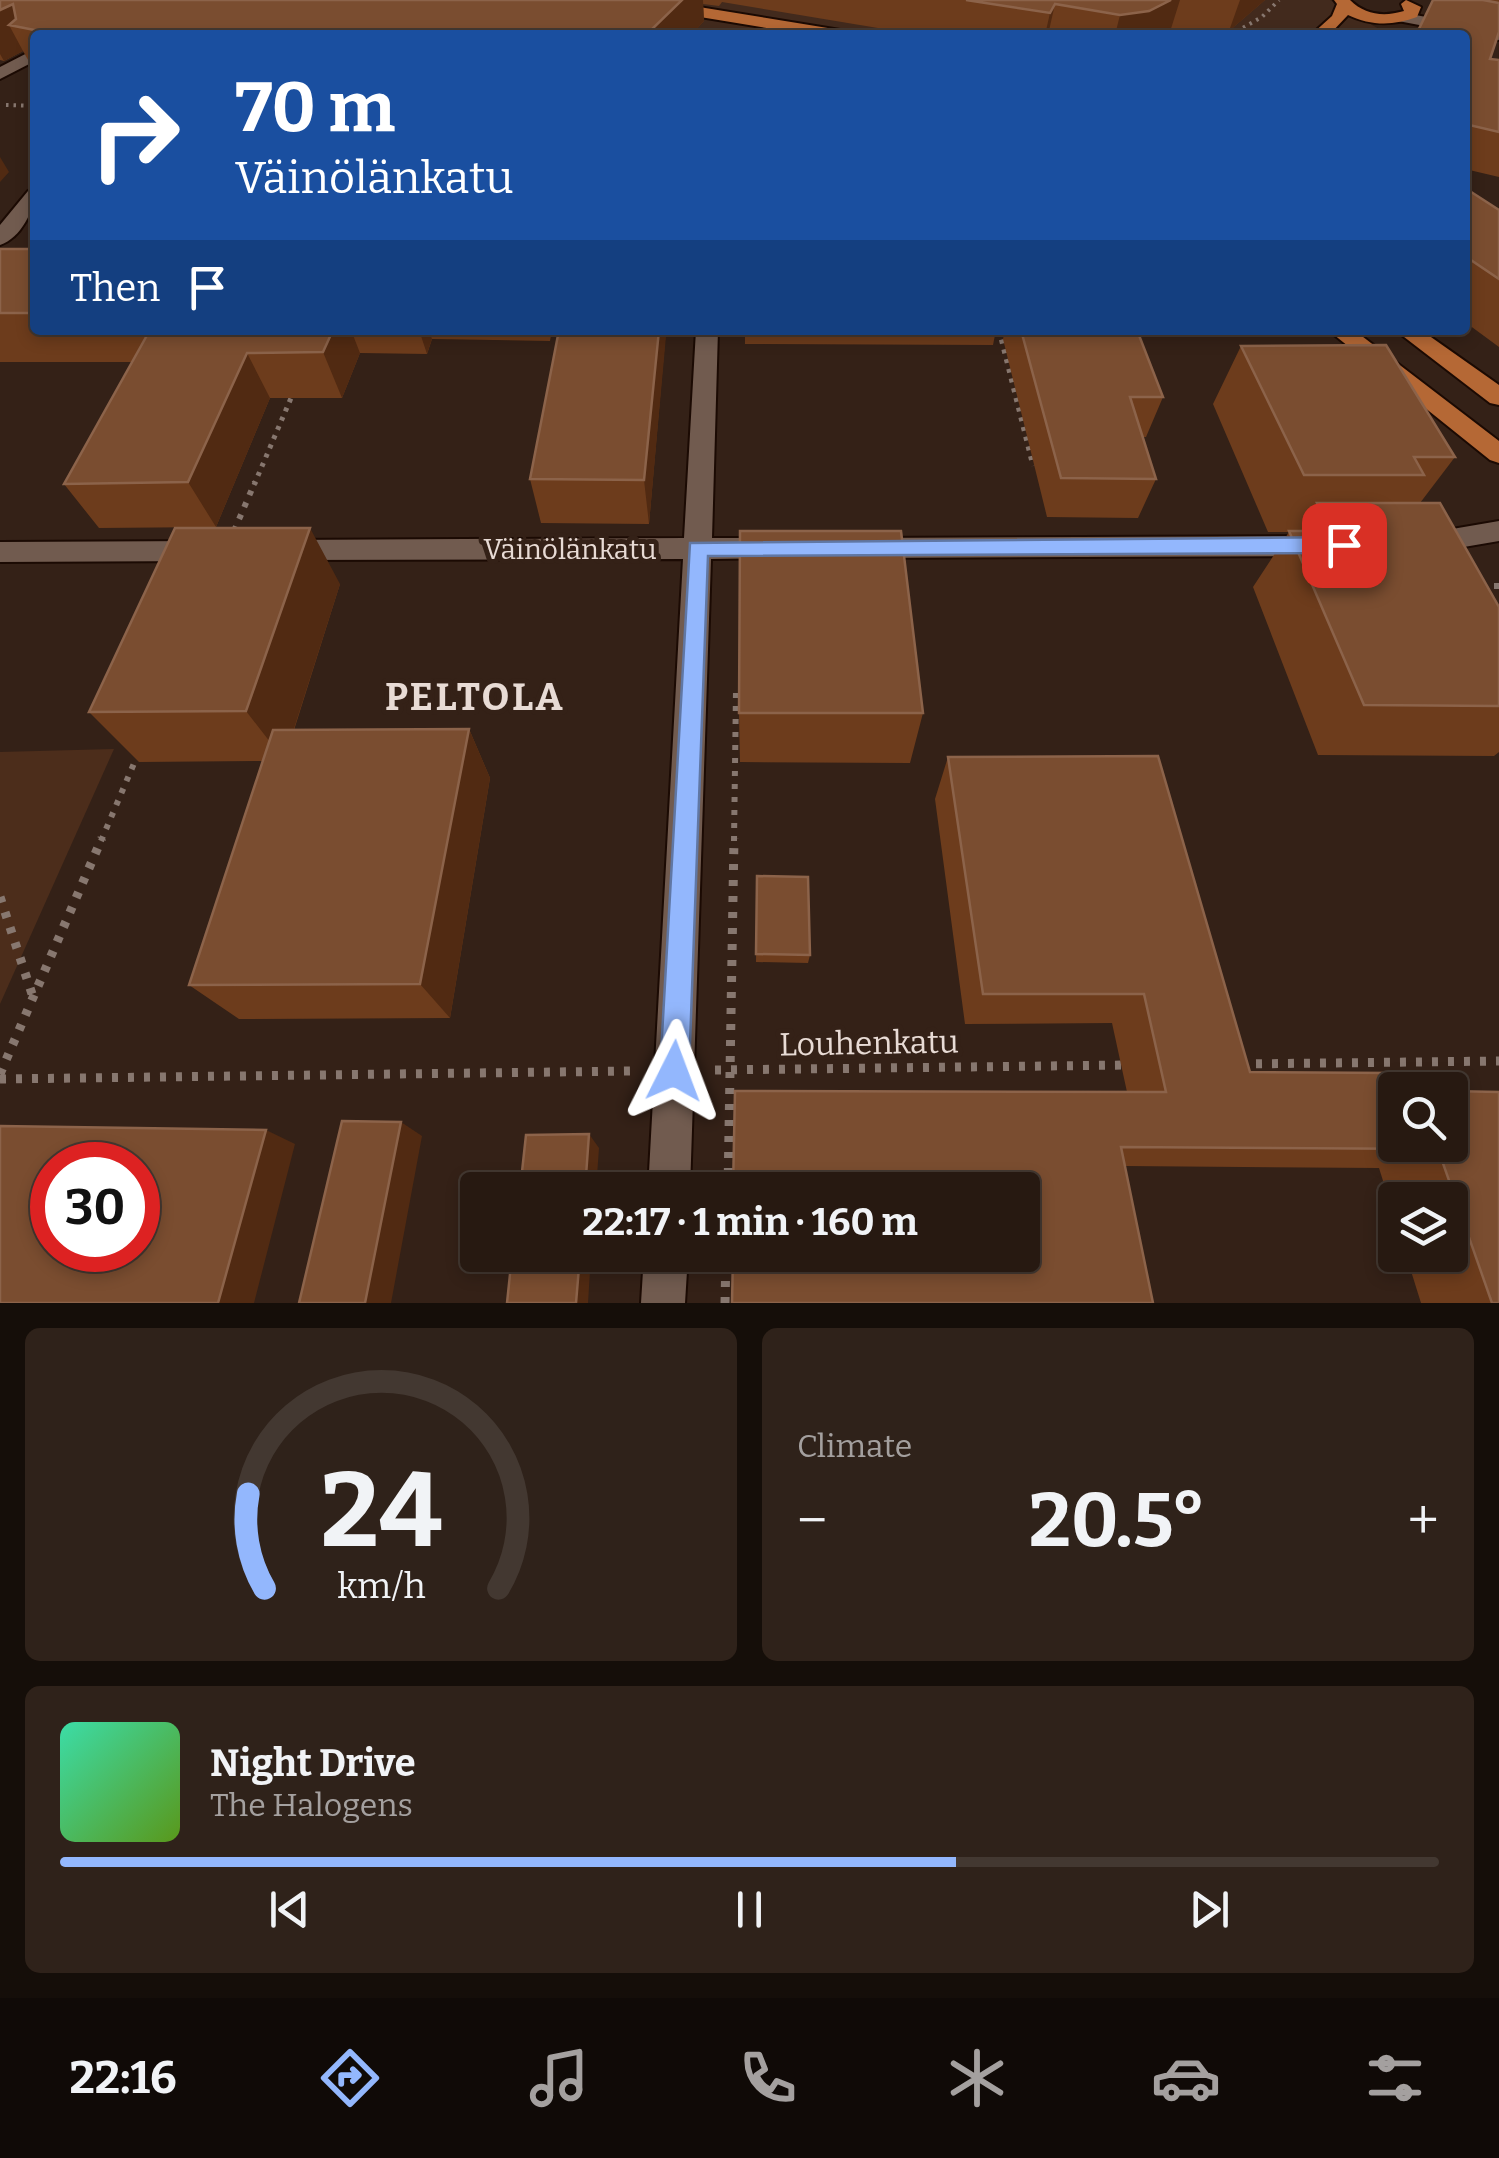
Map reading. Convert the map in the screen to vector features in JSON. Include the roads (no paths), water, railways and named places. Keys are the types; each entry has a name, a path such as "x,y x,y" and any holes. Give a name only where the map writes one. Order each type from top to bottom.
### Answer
{"main road":[{"path":"627,0 810,30"},
{"path":"1325,30 1340,18 1343,3 1364,16 1406,8"},
{"path":"1374,30 1406,8"},
{"path":"1346,335 1499,454"},
{"path":"1413,335 1499,397"}],"street":[{"path":"1406,8 1499,23"},
{"path":"1406,8 1499,36"},
{"path":"0,74 30,57"},
{"path":"0,239 30,201"},
{"path":"670,1172 707,335"},
{"path":"1400,545 1499,531"},
{"path":"838,548 1344,545"},
{"name":"Väinölänkatu","path":"261,550 798,548"},
{"path":"0,552 226,551"},
{"path":"663,1303 665,1272"}],"district":[{"name":"PELTOLA","path":"475,697"}]}
